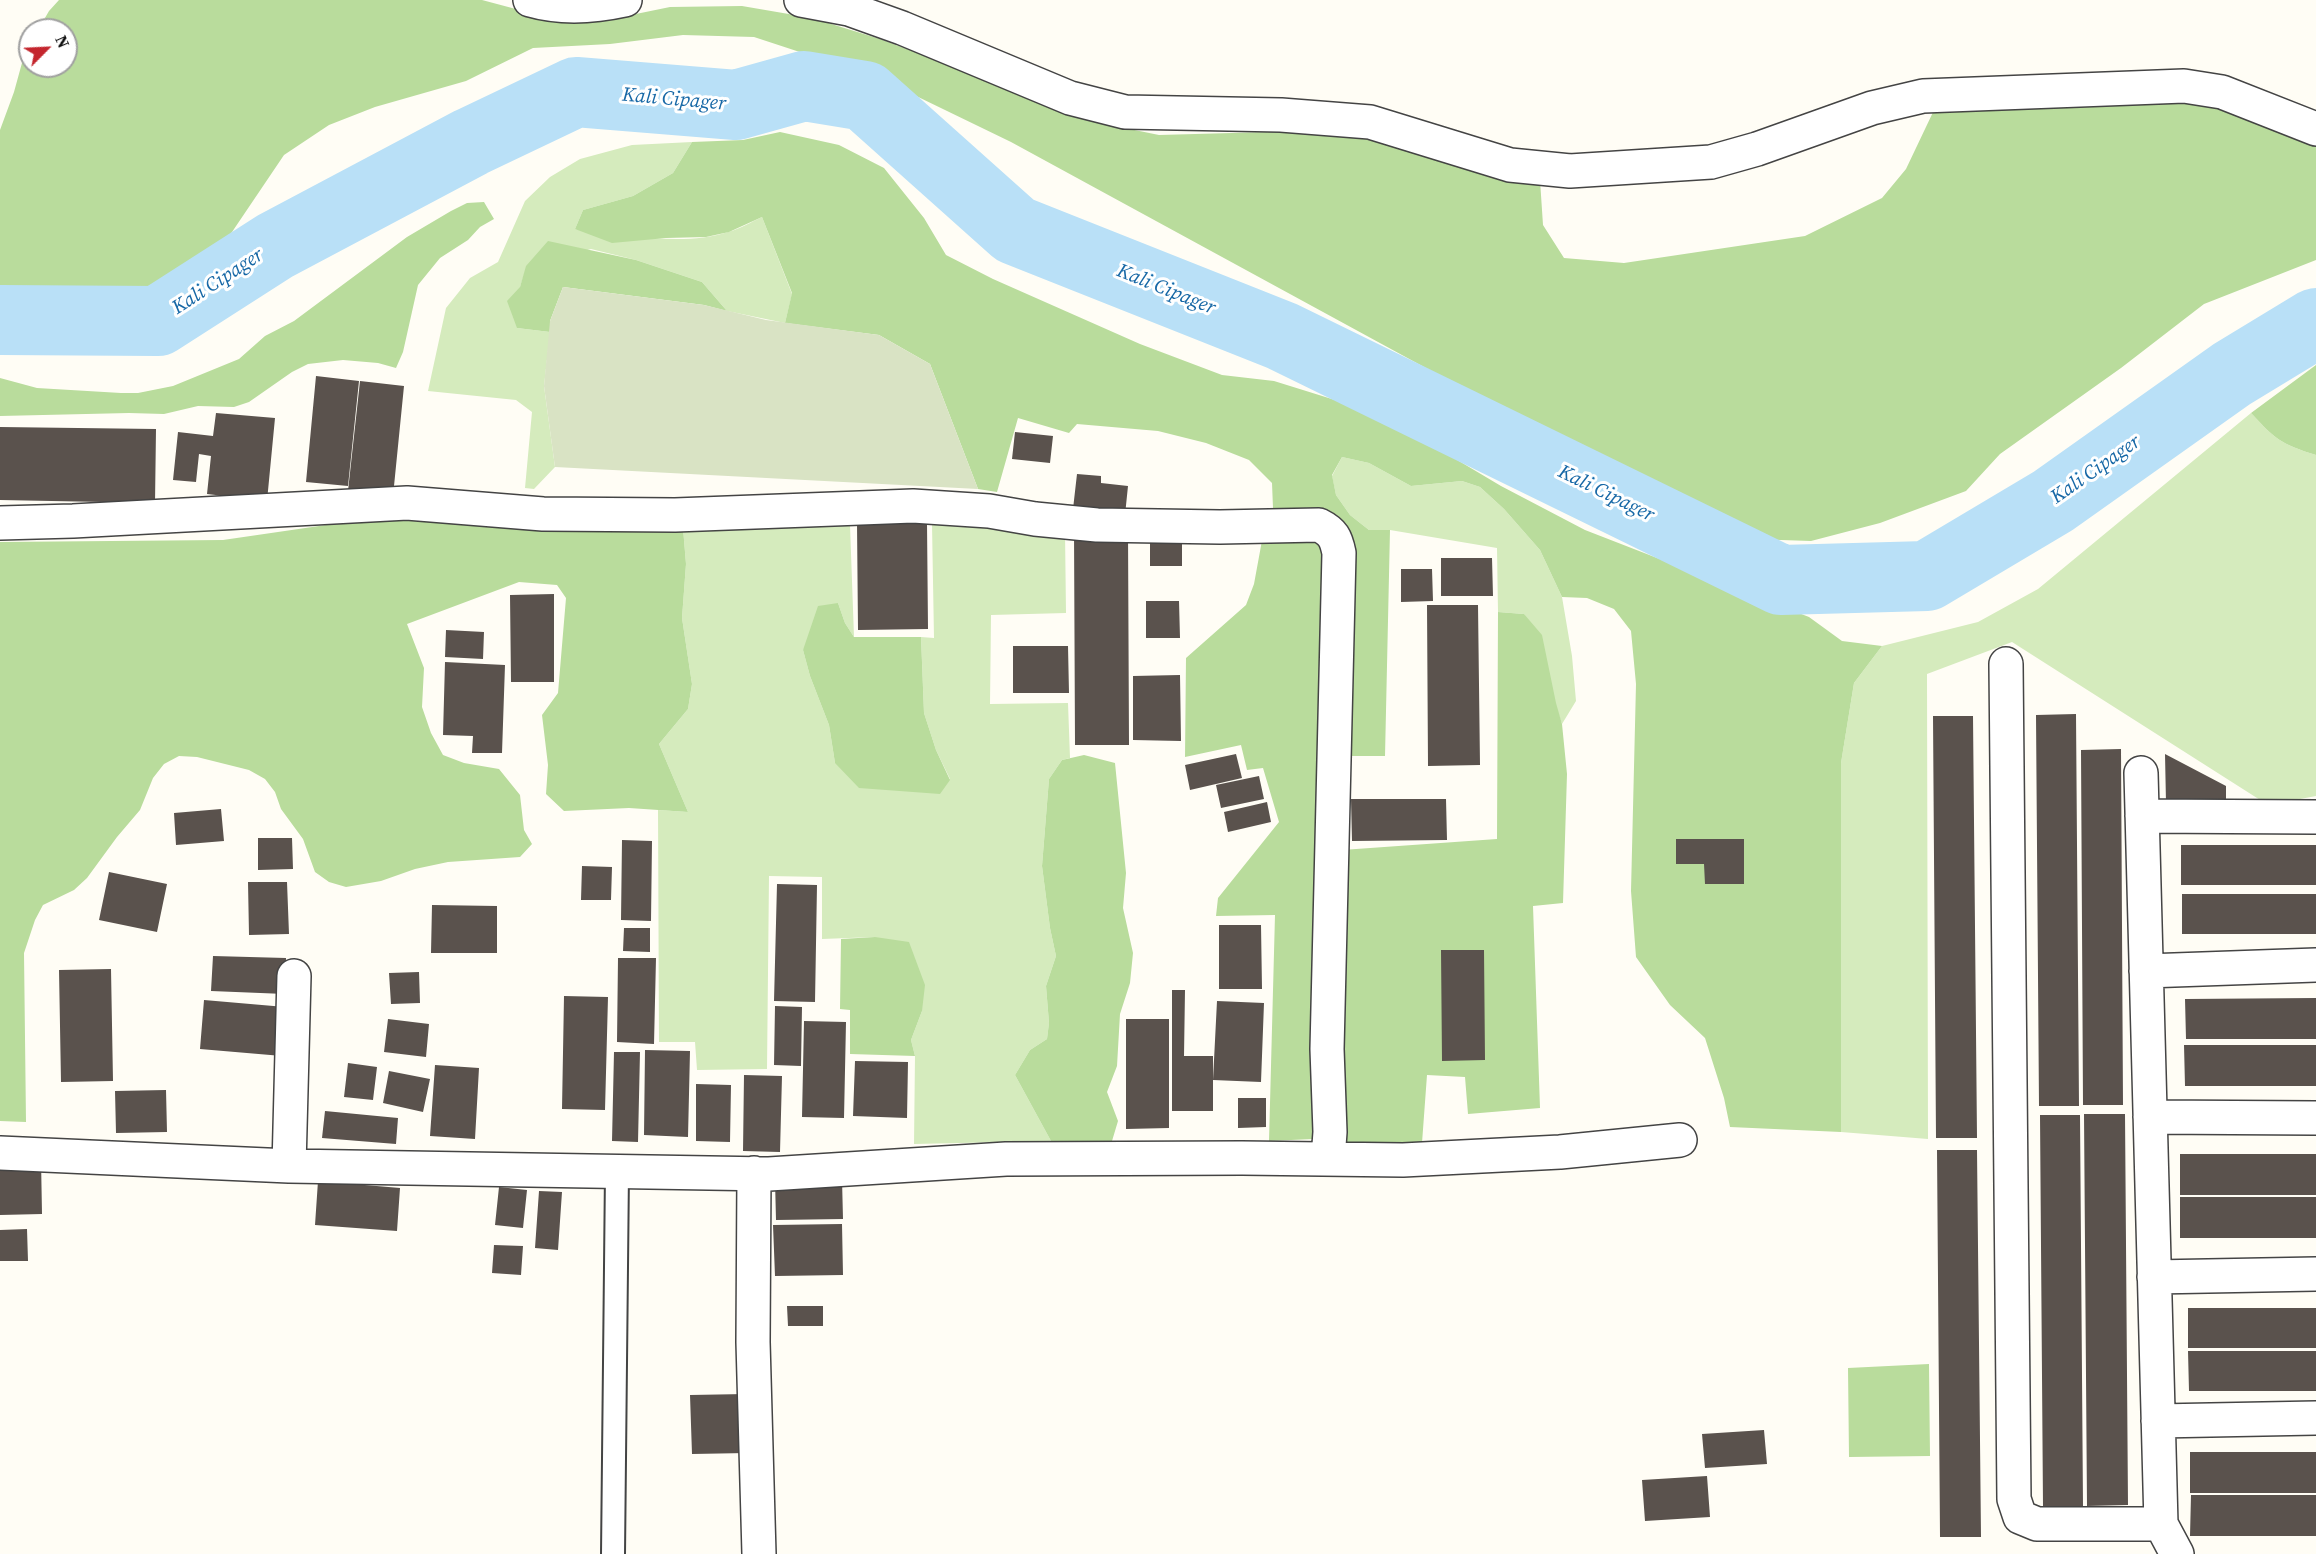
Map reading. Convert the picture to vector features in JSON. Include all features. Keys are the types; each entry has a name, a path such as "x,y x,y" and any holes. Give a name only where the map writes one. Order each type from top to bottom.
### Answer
{"street":[{"path":"530,0 552,6 601,5 625,0"},
{"path":"801,0 849,9 902,28 1070,98 1125,112 1281,115 1370,122 1510,165 1570,171 1711,162 1757,149 1872,108 1923,96 2184,86 2222,92 2316,129"},
{"path":"0,523 406,502 543,514 675,515 913,506 989,511 1035,519 1097,525 1220,527 1319,525 1331,531 1337,539 1339,553 1327,1049 1330,1132 1328,1159"},
{"path":"2006,664 2014,1499 2020,1517 2037,1524 2161,1524"},
{"path":"2141,773 2161,1524 2177,1554"},
{"path":"2142,816 2316,817"},
{"path":"2146,971 2316,965"},
{"path":"289,1166 294,976"},
{"path":"2150,1117 2316,1118"},
{"path":"0,1153 289,1166 754,1173 1006,1159 1403,1160 1548,1153 1680,1140"},
{"path":"754,1173 753,1342 759,1554"},
{"path":"2154,1277 2316,1274"},
{"path":"2158,1421 2316,1418"}],"lane":[{"path":"613,1554 617,1171"}],"green space":[{"path":"59,0 482,0 542,16 631,15 670,7 742,6 812,18 880,39 1110,125 1159,135 1268,132 1366,133 1540,180 1543,225 1564,258 1624,263 1805,236 1882,198 1906,169 1935,108 2162,96 2226,106 2316,141 2316,260 2204,304 2121,368 2000,454 1966,491 1880,523 1811,541 1751,539 1659,503 1468,391 1011,142 879,78 754,37 683,35 610,44 533,48 466,81 375,107 329,125 284,155 230,235 170,289 106,303 0,299 0,130 18,77 78,78 78,18 45,18"},
{"path":"780,132 839,145 884,168 924,218 946,255 993,279 1140,344 1222,375 1274,381 1380,414 1501,486 1585,530 1809,617 1842,641 1882,646 1854,683 1841,763 1841,1132 1730,1127 1724,1098 1705,1038 1670,1005 1636,957 1631,891 1636,684 1631,631 1614,609 1587,598 1562,597 1540,550 1504,509 1480,487 1462,481 1411,486 1369,463 1342,457 1332,475 1336,495 1350,515 1369,530 1390,530 1385,756 1347,756 1336,516 1302,508 1273,508 1272,483 1249,460 1206,443 1158,431 1077,424 1069,433 1018,418 997,492 978,489 930,364 879,335 785,323 792,293 762,217 729,232 706,237 612,243 575,229 583,210 633,196 673,173 692,142 743,140"},
{"path":"692,142 673,173 633,196 583,210 575,229 652,238 692,239 732,231 762,217 792,294 785,323 727,311 702,282 636,260 591,249 527,266 520,287 517,328 550,332 544,386 555,467 534,489 525,488 532,412 516,400 428,391 446,308 470,278 498,262 525,201 550,177 580,159 632,145"},
{"path":"484,202 494,219 480,227 468,240 440,258 418,285 403,352 396,368 378,363 343,360 308,364 292,372 249,402 234,407 198,406 164,414 0,416 0,378 37,388 138,393 173,386 239,359 265,336 294,321 407,237 467,203"},
{"path":"548,241 636,260 702,282 727,311 704,305 563,287 550,321 550,332 517,328 507,301 520,287 526,266"},
{"path":"563,287 704,305 766,320 879,335 930,364 978,489 555,467 544,386 550,321"},
{"path":"2316,365 2316,455 2280,440 2251,413"},
{"path":"2251,413 2280,440 2316,455 2316,796 2268,805 2012,642 1927,674 1928,1139 1841,1132 1841,763 1854,683 1882,646 1978,622 2038,589"},
{"path":"1342,457 1369,463 1411,486 1462,481 1480,487 1504,509 1540,550 1562,597 1572,656 1576,701 1562,724 1524,614 1498,612 1497,548 1390,530 1369,530 1350,515 1336,495 1332,476"},
{"path":"374,518 683,528 686,564 682,618 692,684 688,709 659,744 688,812 629,808 564,811 546,794 548,765 542,715 558,693 566,598 557,585 519,582 407,624 424,668 422,707 431,733 443,755 464,763 499,769 520,795 524,830 532,844 520,857 448,862 415,869 381,881 346,887 329,882 315,872 303,839 281,809 275,792 265,779 249,770 197,757 179,756 164,764 153,778 140,810 87,878 74,890 43,905 35,920 24,953 26,1122 0,1121 0,542 223,540"},
{"path":"932,524 1065,532 1066,613 991,615 990,704 1068,703 1070,758 1062,760 1049,779 1042,866 1056,956 1046,986 1049,1023 1047,1039 1030,1050 1015,1075 1051,1141 914,1144 915,1056 911,1040 922,1011 875,937 822,939 822,877 769,876 767,1069 697,1070 695,1042 659,1042 658,810 688,812 659,744 688,709 692,684 682,618 686,564 683,528 850,525 854,637 845,623 838,603 803,650 810,676 829,725 835,763 950,779 936,750 924,713 921,637 934,638"},
{"path":"1263,535 1309,535 1329,545 1319,1128 1313,1139 1269,1141 1275,915 1216,916 1218,898 1279,822 1263,768 1247,770 1241,745 1185,757 1186,658 1246,605 1254,584"},
{"path":"838,603 845,623 854,637 921,637 924,713 936,750 950,780 940,794 859,788 835,763 829,725 810,676 803,650 818,606"},
{"path":"1498,612 1524,614 1542,635 1562,724 1567,774 1563,903 1533,906 1540,1108 1468,1114 1465,1077 1427,1075 1422,1143 1343,1147 1342,850 1497,839"},
{"path":"1084,755 1115,763 1126,873 1123,908 1133,953 1130,983 1120,1014 1117,1066 1107,1092 1118,1121 1112,1141 1051,1141 1015,1075 1030,1050 1047,1039 1049,1023 1046,986 1056,956 1042,866 1049,779 1062,760"},
{"path":"875,937 909,942 925,985 922,1011 911,1040 915,1056 850,1054 850,1010 840,1009 841,939"},
{"path":"1929,1364 1930,1456 1849,1457 1848,1368"}],"building":[{"path":"316,376 359,381 348,486 306,482"},
{"path":"360,381 404,386 393,496 348,491"},
{"path":"216,413 275,418 267,501 207,494 211,456 199,454 196,482 173,480 178,432 213,436"},
{"path":"0,427 156,429 155,503 0,500"},
{"path":"1015,432 1053,436 1050,463 1012,459"},
{"path":"1077,474 1101,476 1101,483 1128,486 1125,515 1073,509"},
{"path":"857,523 927,523 928,629 858,630"},
{"path":"1074,530 1128,530 1129,745 1075,745"},
{"path":"1150,540 1182,540 1182,566 1150,566"},
{"path":"1441,558 1492,558 1493,596 1441,596"},
{"path":"1401,569 1432,569 1433,601 1401,602"},
{"path":"554,594 554,682 511,682 510,595"},
{"path":"1146,601 1179,601 1180,638 1146,638"},
{"path":"1427,605 1478,605 1480,765 1428,766"},
{"path":"446,630 484,632 483,659 445,657"},
{"path":"1013,646 1068,646 1069,693 1013,693"},
{"path":"445,662 505,665 502,753 472,753 473,736 443,735"},
{"path":"1180,675 1181,741 1133,740 1133,676"},
{"path":"2076,714 2079,1106 2039,1106 2036,715"},
{"path":"1933,716 1973,716 1977,1138 1936,1138"},
{"path":"2121,749 2123,1105 2083,1105 2081,750"},
{"path":"1236,754 1242,778 1190,790 1185,765"},
{"path":"2165,754 2226,786 2226,802 2166,803"},
{"path":"1259,776 1264,799 1221,808 1216,785"},
{"path":"1351,799 1446,799 1447,840 1352,841"},
{"path":"1267,802 1271,822 1228,832 1224,812"},
{"path":"221,809 224,841 176,845 174,813"},
{"path":"258,838 292,838 293,869 258,870"},
{"path":"1676,839 1744,839 1744,884 1705,884 1704,864 1676,864"},
{"path":"622,840 652,841 651,921 621,920"},
{"path":"2181,845 2316,845 2316,885 2181,885"},
{"path":"582,866 612,867 611,900 581,900"},
{"path":"109,872 167,884 157,932 99,920"},
{"path":"248,882 287,882 289,934 249,935"},
{"path":"777,884 817,885 815,1002 774,1001"},
{"path":"2182,894 2316,894 2316,934 2182,934"},
{"path":"432,905 497,906 497,953 431,953"},
{"path":"1219,925 1261,925 1262,989 1219,989"},
{"path":"624,928 650,928 650,952 623,951"},
{"path":"1441,950 1484,950 1485,1060 1442,1061"},
{"path":"213,956 286,958 285,994 211,991"},
{"path":"618,958 656,958 654,1044 617,1042"},
{"path":"111,969 113,1081 61,1082 59,970"},
{"path":"419,972 420,1003 391,1004 389,973"},
{"path":"1172,990 1185,990 1184,1056 1213,1056 1213,1111 1172,1111"},
{"path":"564,996 608,997 605,1110 562,1109"},
{"path":"2316,998 2316,1039 2186,1039 2185,999"},
{"path":"204,1000 285,1007 282,1056 200,1049"},
{"path":"1217,1001 1264,1003 1261,1082 1213,1080"},
{"path":"775,1006 802,1007 801,1066 774,1065"},
{"path":"388,1019 429,1024 426,1057 384,1052"},
{"path":"1126,1019 1169,1019 1169,1128 1126,1129"},
{"path":"804,1021 846,1022 844,1118 802,1117"},
{"path":"2184,1045 2316,1045 2316,1086 2185,1086"},
{"path":"645,1050 690,1051 688,1137 644,1135"},
{"path":"614,1052 640,1052 638,1142 612,1141"},
{"path":"855,1061 908,1062 907,1118 853,1116"},
{"path":"348,1063 377,1067 373,1100 344,1097"},
{"path":"435,1065 479,1068 475,1139 430,1136"},
{"path":"389,1071 430,1079 423,1112 383,1103"},
{"path":"744,1075 782,1076 780,1152 743,1151"},
{"path":"696,1084 731,1085 730,1142 696,1141"},
{"path":"166,1090 167,1132 116,1133 115,1091"},
{"path":"1238,1098 1266,1098 1266,1127 1238,1128"},
{"path":"325,1111 398,1118 396,1144 322,1138"},
{"path":"2084,1114 2125,1114 2128,1505 2087,1506"},
{"path":"2040,1115 2080,1115 2083,1506 2043,1506"},
{"path":"1937,1150 1977,1150 1981,1537 1940,1537"},
{"path":"2180,1154 2316,1154 2316,1195 2180,1195"},
{"path":"41,1159 42,1214 0,1215 0,1160"},
{"path":"842,1179 843,1219 776,1220 775,1180"},
{"path":"318,1181 400,1188 397,1231 315,1225"},
{"path":"499,1187 527,1190 523,1228 495,1225"},
{"path":"539,1191 562,1192 558,1250 535,1248"},
{"path":"2180,1197 2316,1197 2316,1238 2180,1238"},
{"path":"842,1224 843,1275 775,1276 773,1225"},
{"path":"27,1229 28,1261 0,1261 0,1230"},
{"path":"494,1245 523,1246 521,1275 492,1273"},
{"path":"787,1306 823,1306 823,1326 788,1326"},
{"path":"2188,1308 2316,1308 2316,1348 2188,1348"},
{"path":"2188,1351 2316,1351 2316,1391 2189,1391"},
{"path":"746,1394 747,1453 692,1454 690,1395"},
{"path":"1764,1430 1767,1464 1705,1468 1702,1434"},
{"path":"2190,1452 2316,1452 2316,1493 2190,1493"},
{"path":"1707,1476 1710,1517 1645,1521 1642,1480"},
{"path":"2191,1495 2316,1495 2316,1536 2190,1536"}],"waterway":[{"name":"Kali Cipager","path":"0,320 158,321 275,246 471,142 576,92 736,105 804,86 865,96 1015,230 1282,336 1781,580 1927,576 2053,501 2232,374 2316,323"}]}
